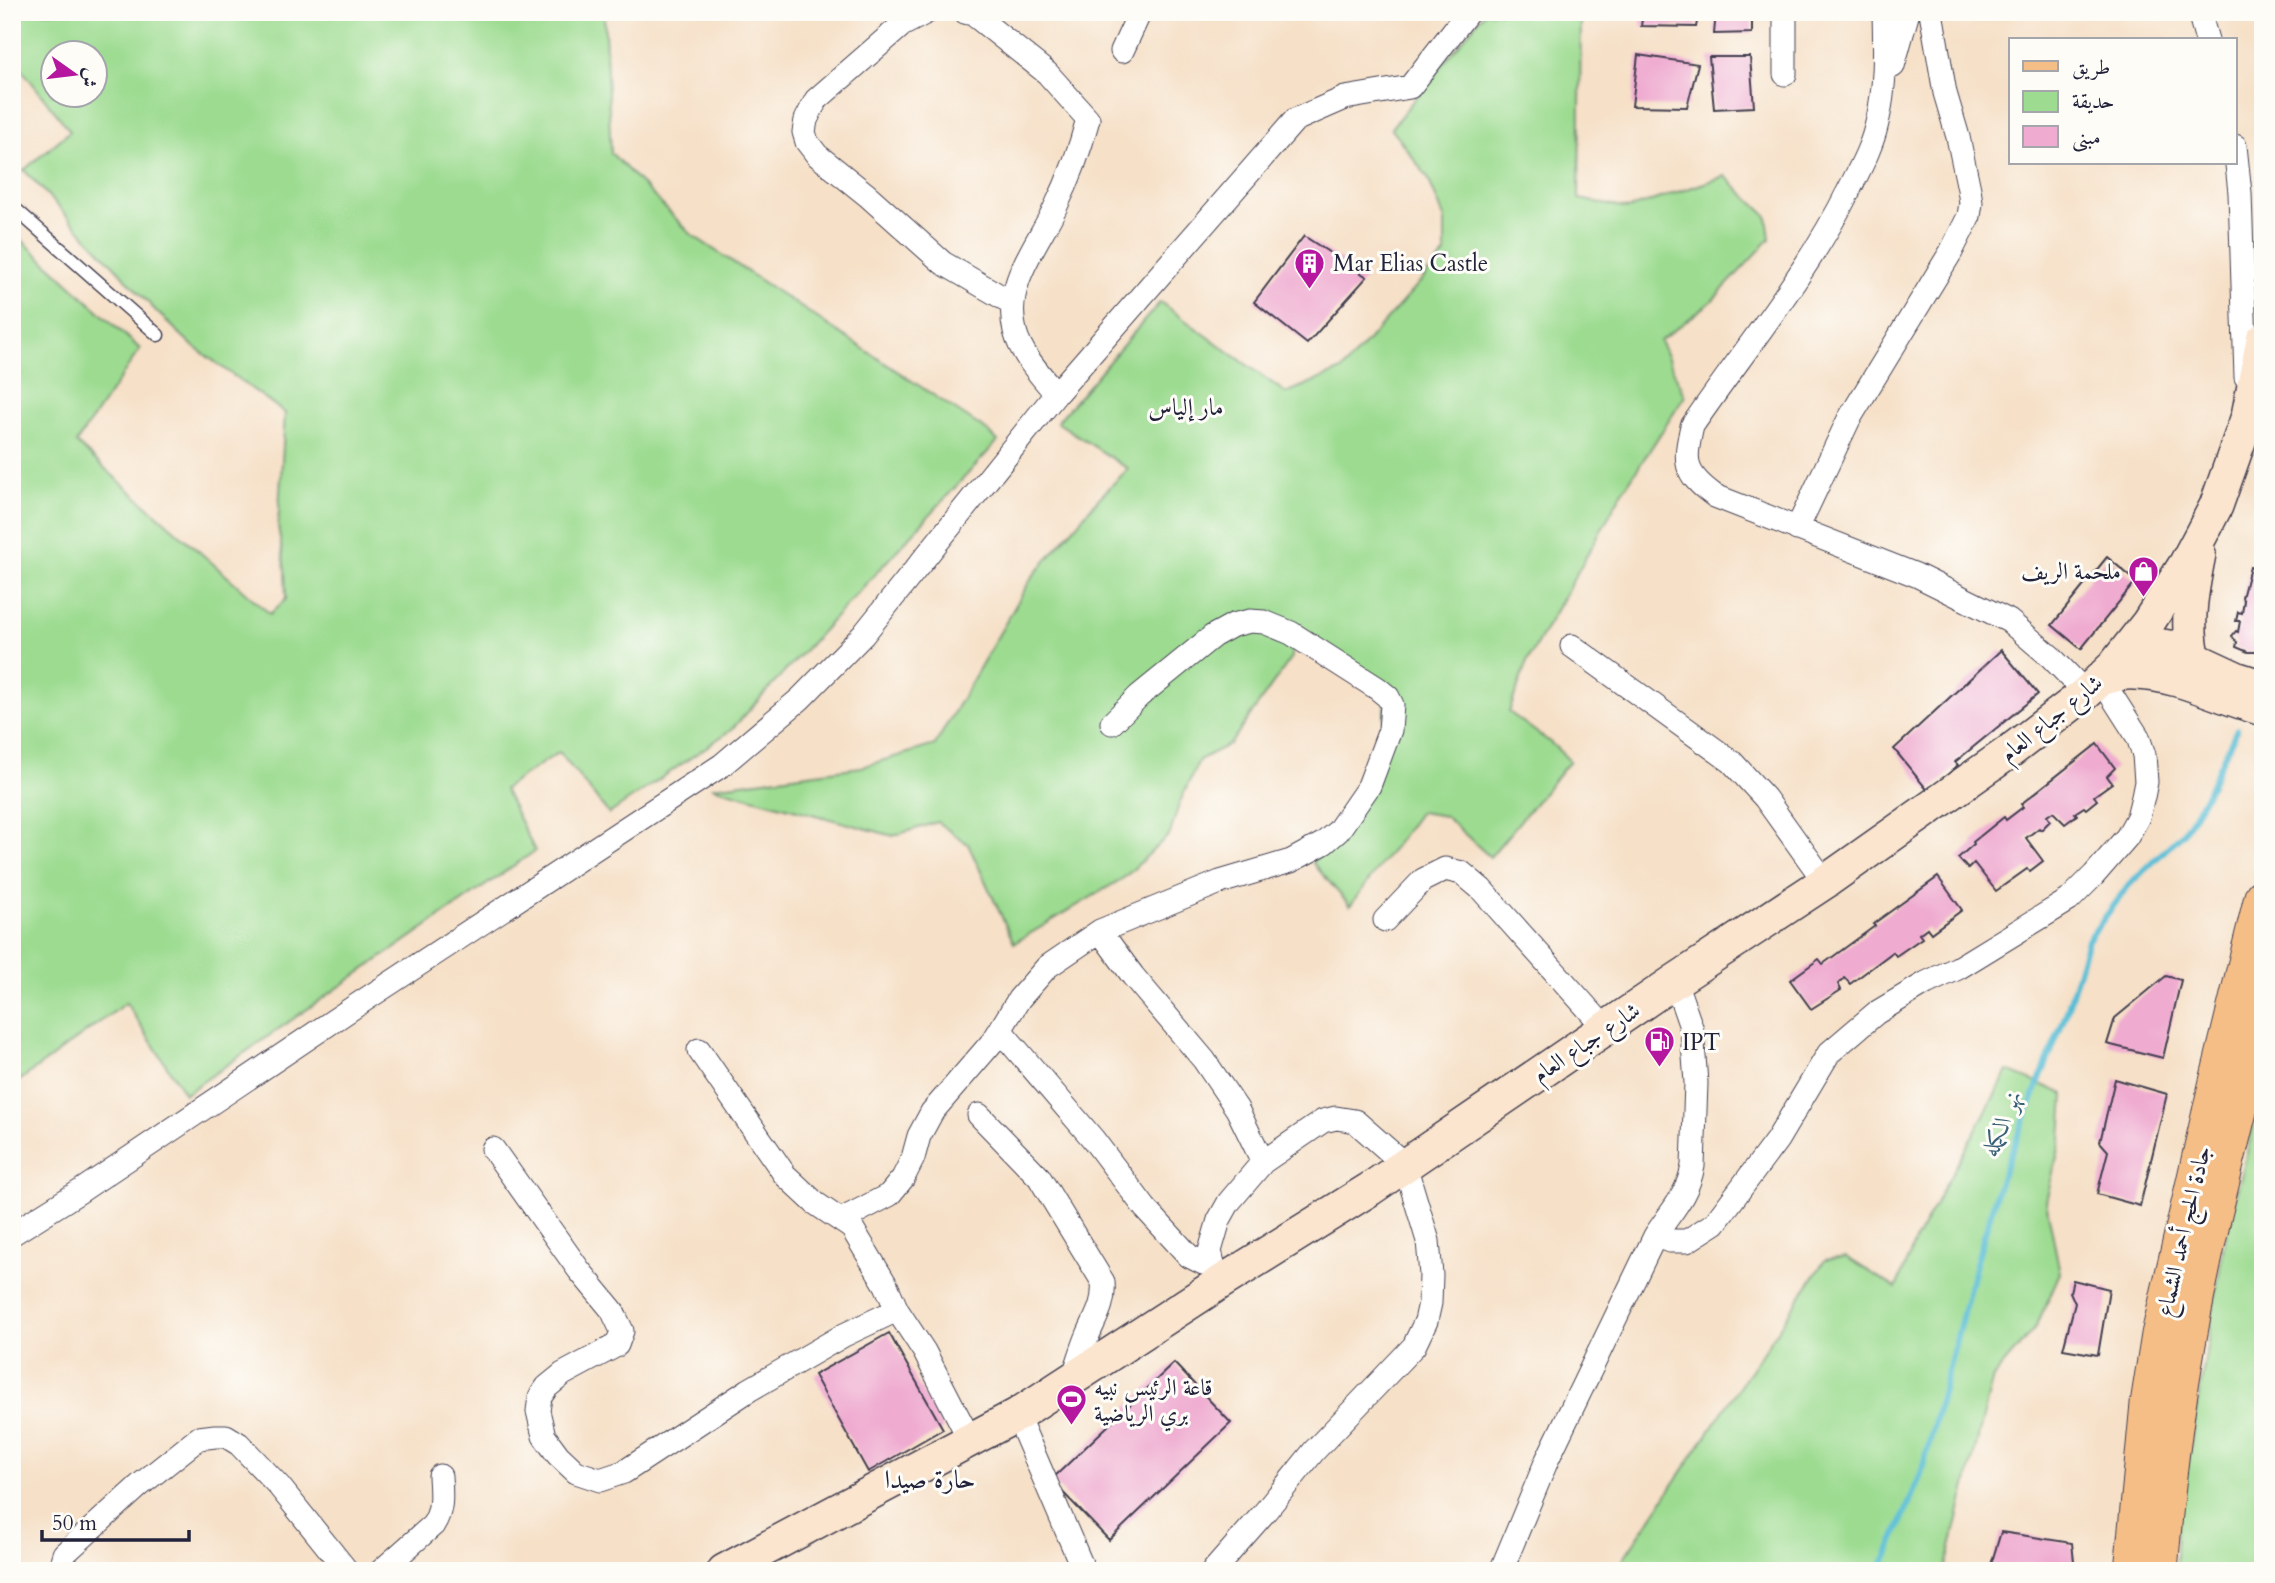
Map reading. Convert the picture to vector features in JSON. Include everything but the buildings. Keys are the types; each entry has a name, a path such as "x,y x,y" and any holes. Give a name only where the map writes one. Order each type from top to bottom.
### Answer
{"main road":[{"name":"شارع جباع العام","path":"724,1571 757,1562 1017,1415 1073,1378 1215,1274 1405,1165 1825,882 2010,752 2093,686 2131,645 2186,563 2216,506 2248,416 2263,340"},
{"path":"2194,659 2190,644 2189,615 2202,533"},
{"path":"2131,645 2160,645 2263,687"},
{"path":"2093,686 2133,673 2150,674 2263,709"},
{"name":"جادة الحج أحمد الشماع","path":"2133,1571 2149,1404 2160,1335 2263,897"},
{"name":"جادة الحج أحمد الشماع","path":"2160,1571 2178,1401 2188,1339 2211,1225 2263,1012"}],"street":[{"path":"927,12 902,25 816,100 806,120 804,132 807,142 817,155 867,195 943,263 1012,303"},
{"path":"965,12 973,14 1047,73 1088,119 1076,159 1058,203 1021,271 1014,287 1012,303 1015,331 1023,352 1056,394"},
{"path":"1122,51 1140,12"},
{"path":"12,1234 722,765 800,699 863,635 1056,394 1296,120 1345,98 1410,87 1468,12"},
{"path":"1785,12 1785,74"},
{"path":"1881,106 1886,62 1884,12"},
{"path":"1655,1236 1670,1241 1687,1241 1715,1223 1777,1140 1829,1054 1876,1013 1926,983 1958,968 2069,900 2127,837 2138,817 2143,797 2146,782 2144,755 2138,737 2093,686 2051,657 2009,621 1916,575 1715,496 1698,484 1688,466 1686,454 1692,426 1776,308 1837,215 1871,144 1909,12"},
{"path":"1797,529 1849,419 1951,252 1969,216 1969,189 1945,93 1931,12"},
{"path":"2199,12 2206,38"},
{"path":"2236,155 2240,193 2248,416"},
{"path":"841,1220 889,1195 903,1178 913,1158 919,1136 932,1112 994,1040 1019,999 1047,967 1100,931 1220,882 1291,861 1324,843 1338,831 1369,786 1390,730 1392,705 1388,697 1377,688 1291,633 1264,622 1250,621 1233,625 1213,636 1139,696 1112,723"},
{"path":"1572,646 1732,762 1765,798 1825,882"},
{"path":"1385,920 1423,880 1445,869 1462,873 1481,889 1606,1029"},
{"path":"1100,931 1133,976 1204,1060 1237,1109 1263,1162"},
{"path":"1501,1571 1547,1460 1655,1236 1682,1200 1691,1179 1696,1083 1692,1030 1675,981"},
{"path":"1000,1030 1093,1139 1145,1208 1189,1255 1215,1274"},
{"path":"699,1050 785,1175 815,1203 852,1228 886,1285 897,1310 924,1351 970,1440"},
{"path":"979,1115 1038,1177 1103,1282 1104,1295 1099,1314 1088,1334 1073,1378"},
{"path":"1213,1571 1314,1451 1414,1346 1426,1321 1431,1275 1428,1241 1405,1165 1364,1127 1347,1118 1323,1121 1263,1162 1229,1202 1219,1220 1210,1251 1215,1274"},
{"path":"493,1149 620,1324 621,1336 617,1345 563,1374 547,1387 540,1397 538,1411 544,1436 558,1455 576,1472 590,1478 600,1480 624,1472 749,1390 845,1335 897,1310"},
{"path":"1017,1415 1084,1571"},
{"path":"59,1571 64,1554 179,1453 199,1438 226,1436 239,1444 279,1486 347,1571"},
{"path":"381,1571 439,1517 440,1476"}],"lane":[{"path":"12,206 158,335"}],"green space":[{"path":"12,12 604,12 611,153 692,235 989,432 998,441 731,730 609,814 559,752 504,789 535,851 185,1094 126,1003 12,1086 12,231 140,349 76,443 270,614 286,599 285,570 278,526 285,413 193,346 157,312 24,170 70,131 52,108 108,108 108,38 38,38 38,90 12,57"},
{"path":"1485,12 1581,12 1579,199 1628,209 1725,176 1767,216 1770,239 1711,302 1660,341 1685,396 1623,491 1527,662 1509,712 1551,743 1570,761 1490,857 1445,816 1420,812 1350,906 1312,862 1344,834 1376,782 1388,687 1293,628 1292,657 1230,744 1199,760 1179,804 1170,834 1125,877 1014,943 968,844 937,822 893,836 712,787 861,767 935,745 1032,577 1099,498 1128,469 1057,422 1160,302 1286,393 1342,370 1445,254 1445,220 1428,178 1391,128"},
{"path":"2008,1071 2064,1094 2061,1140 2046,1201 2060,1273 2036,1327 1993,1377 1945,1571 1615,1571 1825,1260 1846,1257 1896,1288 1916,1239"},
{"path":"2263,1087 2263,1571 2176,1571 2176,1535 2223,1250"}],"waterway":[{"name":"نهر الكمله","path":"1879,1571 1921,1474 2000,1181 2066,1014 2088,940 2129,885 2183,833 2206,795 2237,729"}],"place":[{"name":"Mar Elias Castle","path":"1310,290"},
{"name":"ملحمة الريف","path":"2144,598"},
{"name":"IPT","path":"1659,1069"},
{"name":"قاعة الرئيس نبيه بري الرياضية","path":"1071,1427"}],"district":[{"name":"مار إلياس","path":"1186,407"},
{"name":"حارة صيدا","path":"930,1479"}]}
